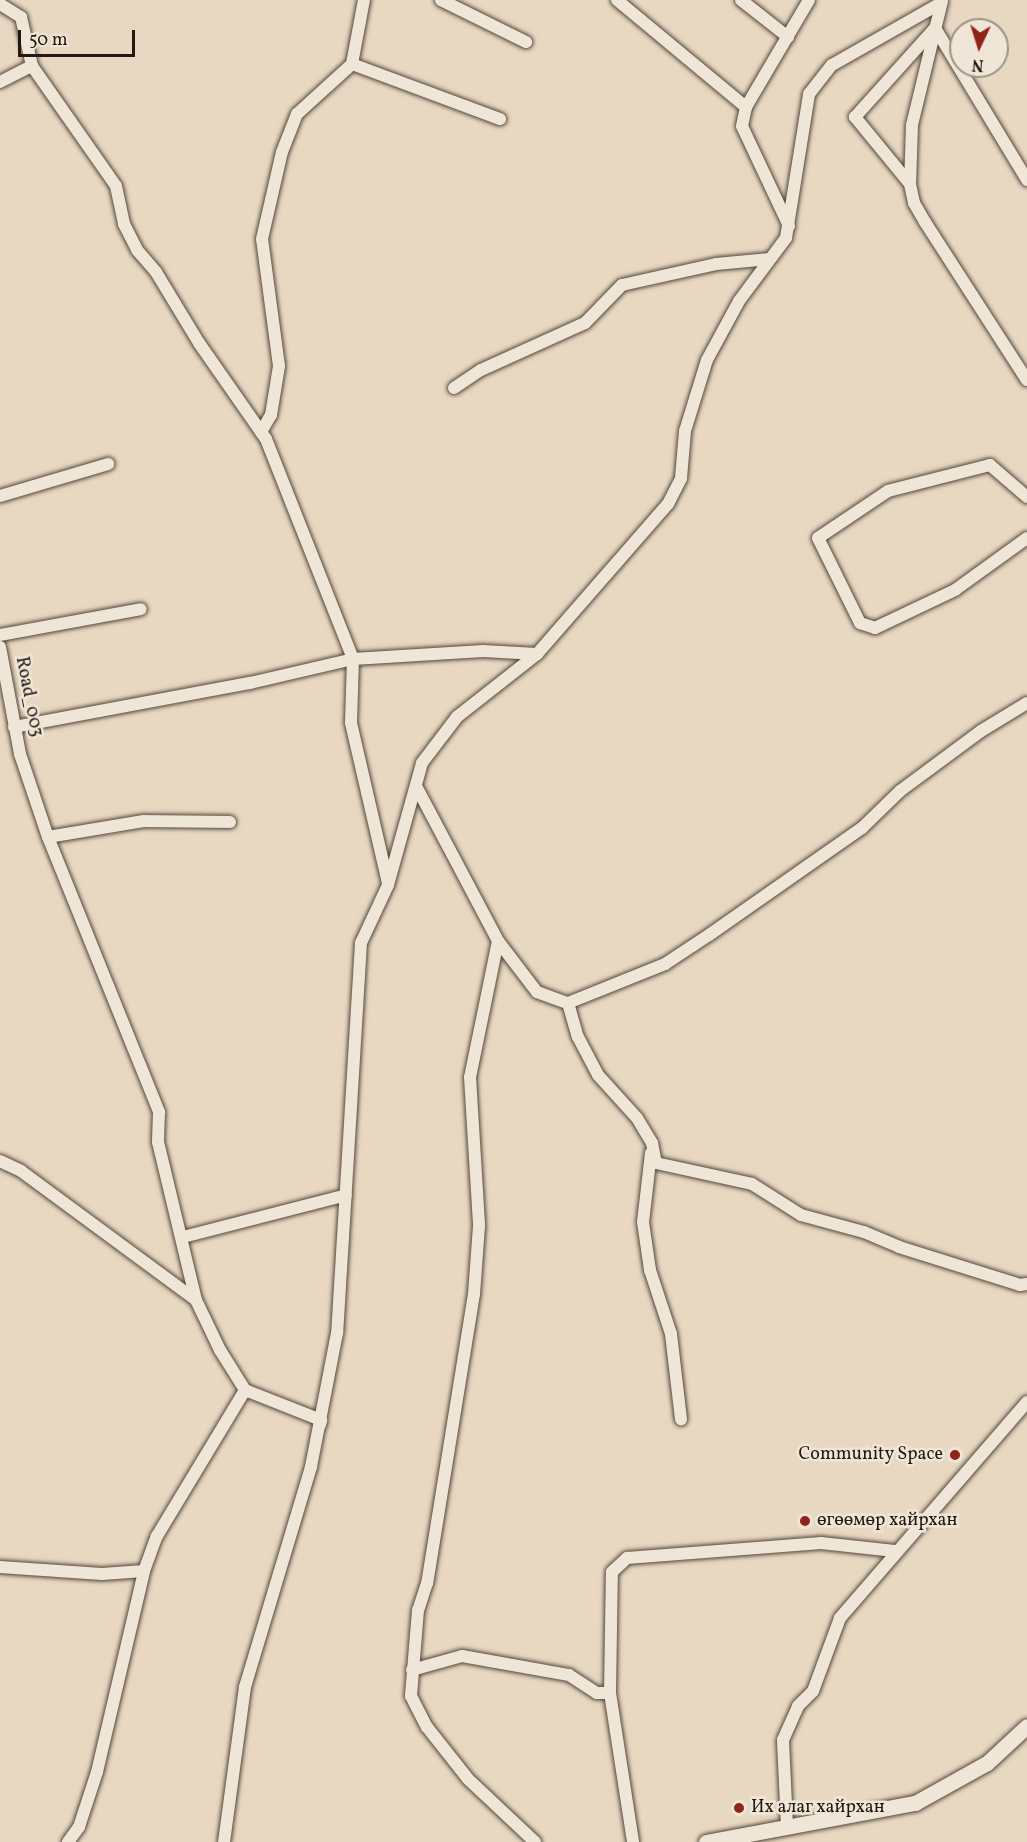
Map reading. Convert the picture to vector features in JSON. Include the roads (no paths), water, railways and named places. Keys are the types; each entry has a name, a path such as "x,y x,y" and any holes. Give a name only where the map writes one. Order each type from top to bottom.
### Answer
{"street":[{"path":"261,432 271,415 279,366 262,239 282,152 297,114 352,64 364,0"},
{"path":"441,0 526,42"},
{"path":"617,0 746,106"},
{"path":"741,0 788,37"},
{"path":"789,226 742,126 746,106 809,0"},
{"path":"940,1 912,125 910,184 914,203 1027,380"},
{"path":"224,1842 245,1687 311,1467 316,1425 321,1420 343,1288 346,1196 361,944 388,885 422,764 457,717 537,654 668,504 681,478 685,431 707,360 739,301 786,238 809,94 832,65 940,1"},
{"path":"0,4 21,17 32,66 116,186 124,224 137,250 156,272 199,343 261,432 353,659 351,723 388,885"},
{"path":"935,28 1027,180"},
{"path":"910,184 855,117 935,28"},
{"path":"352,64 464,103 500,119"},
{"path":"0,82 32,66"},
{"path":"454,388 490,365 585,323 622,285 716,264 770,259"},
{"path":"0,496 108,464"},
{"path":"1027,497 990,465 888,491 818,538 860,623 875,628 955,590 1027,538"},
{"path":"0,635 141,609"},
{"name":"Road_003","path":"0,647 20,754 48,837 159,1112 158,1142 183,1236 196,1300"},
{"path":"14,727 250,683 353,659 483,651 537,654"},
{"path":"416,786 498,941 537,992 568,1003 665,964 692,947 854,834 900,791 981,731 1027,703"},
{"path":"48,837 144,821 230,822"},
{"path":"498,941 470,1077 479,1226 474,1294 428,1583 417,1610 411,1696 428,1727 468,1779 535,1842"},
{"path":"568,1003 578,1037 598,1076 637,1118 652,1143 657,1162 752,1184 801,1215 864,1232 899,1247 1020,1285 1027,1284"},
{"path":"652,1143 643,1222 650,1270 671,1334 681,1419"},
{"path":"0,1161 21,1171 146,1259 196,1300 220,1350 245,1390 321,1420"},
{"path":"183,1236 346,1196"},
{"path":"68,1842 79,1827 97,1772 144,1571 157,1536 245,1390"},
{"path":"787,1826 783,1740 798,1706 813,1691 840,1618 1027,1402"},
{"path":"633,1842 610,1693 612,1572 627,1558 821,1543 896,1551"},
{"path":"0,1567 102,1574 144,1571"},
{"path":"412,1670 462,1656 569,1675 597,1693 610,1693"},
{"path":"706,1842 915,1803 987,1763 1027,1725"}],"place":[{"name":"Community Space","path":"955,1455"},
{"name":"өгөөмөр хайрхан","path":"805,1521"},
{"name":"Их алаг хайрхан","path":"739,1808"}]}
